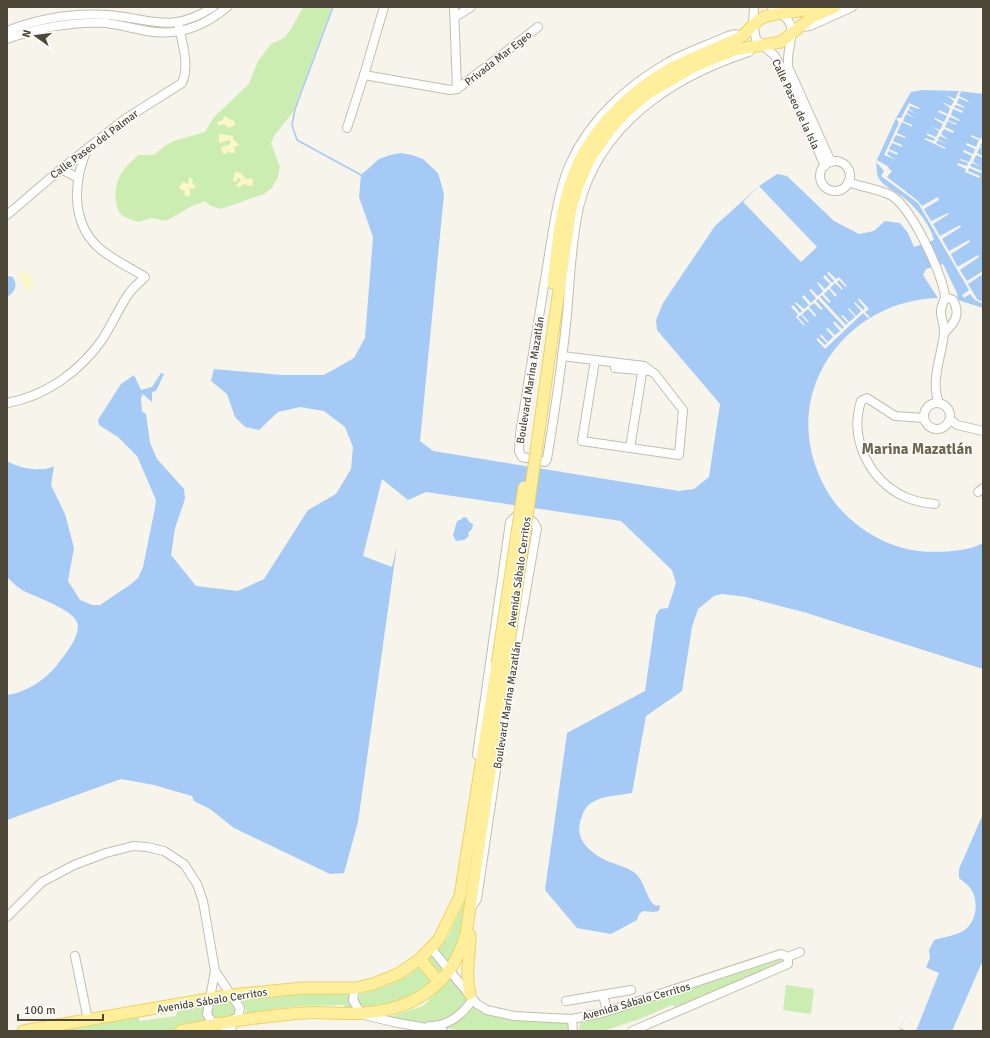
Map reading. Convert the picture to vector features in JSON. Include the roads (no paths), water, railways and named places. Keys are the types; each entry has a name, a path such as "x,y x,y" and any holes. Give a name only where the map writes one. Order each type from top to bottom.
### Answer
{"main road":[{"name":"Boulevard Marina Mazatlán","path":"549,338 564,232 567,194 576,169 587,147 601,127 638,91 670,69 742,36 753,24 765,17 789,11 804,11 814,7"},
{"name":"Boulevard Marina Mazatlán","path":"564,232 578,186 600,143 626,112 647,94 693,67 734,50 781,42 812,17 835,7"},
{"name":"Avenida Sábalo Cerritos","path":"181,1031 228,1027 301,1013 327,1011 361,1014 385,1011 410,1003 425,995 440,982 450,969 462,946 470,909 491,738 549,338"},
{"name":"Avenida Sábalo Cerritos","path":"23,1031 48,1029 88,1020 231,995 302,988 355,988 373,984 398,974 420,959 431,948 446,927 460,896 491,738"},
{"path":"468,921 470,943 467,983 471,996"},
{"path":"420,959 440,982"}],"street":[{"path":"7,31 47,19 88,15 121,16 159,24 178,23 194,18 213,7"},
{"path":"7,39 34,31 70,24 89,23 112,24 155,32 180,32 202,24 217,16 227,7"},
{"path":"347,128 384,7"},
{"path":"364,75 450,90 457,89 454,7"},
{"path":"455,17 471,7"},
{"path":"754,7 753,24 755,36 759,46"},
{"path":"772,7 789,11 790,24 797,30"},
{"name":"Boulevard Marina Mazatlán","path":"797,30 810,26 852,7"},
{"name":"Calle Paseo del Palmar","path":"7,215 61,169 124,119 182,83 186,74 186,65 178,23"},
{"name":"Privada Mar Egeo","path":"457,89 538,27"},
{"name":"Calle Paseo de la Isla","path":"785,68 788,51 797,30"},
{"name":"Calle Paseo de la Isla","path":"759,46 775,56 785,68 828,164"},
{"path":"7,403 38,394 68,376 83,363 102,340 130,293 145,276 102,250 89,234 82,222 76,202 78,178 87,149"},
{"path":"839,162 846,167 849,174 848,182 837,191 832,191 824,187 820,178 820,174 828,164 839,162"},
{"path":"61,169 78,178"},
{"path":"848,182 892,197 909,214 935,267 945,297 940,311 944,333 937,368 937,398 939,403 949,410 951,420 957,426 983,431"},
{"name":"Boulevard Marina Mazatlán","path":"564,232 562,358 548,459 545,462 522,457 519,451 520,434 564,232"},
{"path":"944,333 955,322 958,313 954,300 945,297"},
{"path":"562,358 645,370 655,374 683,410 678,455 582,441 594,363"},
{"path":"630,448 645,370"},
{"path":"924,418 895,416 869,399 864,398 860,405 858,429 864,455 871,468 880,479 896,492 916,501 935,504"},
{"path":"939,403 929,406 925,412 924,418 928,425 937,430 944,428 951,420"},
{"name":"Boulevard Marina Mazatlán","path":"518,516 532,519 537,528 491,738 510,522 512,518 518,516"},
{"path":"7,916 42,882 69,867 106,853 133,846 158,849 171,854 184,864 197,884 203,901 215,971 208,1000 207,1014 209,1020 212,1022 228,1027 238,1017 240,1011 238,1004 215,971"},
{"name":"Avenida Sábalo Cerritos","path":"431,948 482,1007 493,1012 534,1018 572,1019 607,1011 781,954 788,957 800,952"},
{"path":"75,956 88,1020"},
{"name":"Avenida Sábalo Cerritos","path":"632,1031 788,964 788,957"},
{"path":"355,988 353,1000 361,1014"},
{"path":"566,1001 631,990"},
{"path":"603,995 607,1011"},
{"path":"412,1026 445,1024 460,1014 471,996"},
{"name":"Avenida Sábalo Cerritos","path":"361,1014 377,1019 443,1031"},
{"path":"572,1019 573,1031"}],"water":[{"path":"922,90 959,91 983,94 983,308 958,300 957,293 943,264 926,269 923,275 938,298 906,302 877,314 852,331 832,353 818,379 810,408 809,438 817,470 829,495 846,515 874,536 902,548 925,552 960,550 983,543 983,669 807,613 746,597 722,594 714,596 698,609 692,627 682,691 646,716 632,793 606,797 591,803 587,806 580,823 580,835 585,845 601,858 635,873 653,903 656,906 660,905 659,911 643,911 639,914 637,920 611,934 577,928 545,890 567,733 645,691 656,615 660,609 668,608 676,583 672,570 621,521 426,492 408,500 401,517 358,822 344,873 330,874 234,828 210,809 194,801 192,796 154,785 121,779 7,820 7,695 30,687 50,673 72,645 78,631 78,626 72,615 65,610 23,591 7,577 7,461 17,466 30,469 44,469 54,466 51,485 65,514 74,548 68,581 80,600 92,605 100,605 138,578 143,567 156,500 137,456 118,437 99,425 98,420 121,384 134,375 141,390 152,387 161,373 164,374 156,391 152,392 152,402 143,394 141,398 142,411 146,414 150,443 157,459 184,489 185,499 175,528 171,555 196,586 238,591 264,579 308,510 336,494 351,469 353,447 345,427 324,411 300,407 278,412 259,430 245,427 235,417 227,394 211,381 214,369 282,375 324,375 354,358 365,338 373,237 359,197 361,175 379,159 401,153 423,159 438,173 444,194 420,441 433,451 679,491 694,489 709,477 720,404 657,330 656,320 663,303 715,226 759,186 777,174 787,176 834,221 859,234 874,231 885,221 900,223 908,233 914,247 934,240 929,227 915,209 905,199 887,187 880,180 877,174 876,162 896,118 911,92"},
{"path":"7,276 13,277 15,280 15,288 14,291 7,297"},
{"path":"463,517 467,518 469,522 473,524 472,529 468,533 469,536 464,540 456,541 453,535 457,521"},
{"path":"983,814 983,1031 901,1031 900,1028 930,958 929,950 934,940 960,933 968,927 974,917 976,905 974,894 959,878 959,869"}],"waterway":[{"path":"333,7 295,109 292,125 297,140 361,175"}],"district":[{"name":"Marina Mazatlán","path":"917,449"}]}
